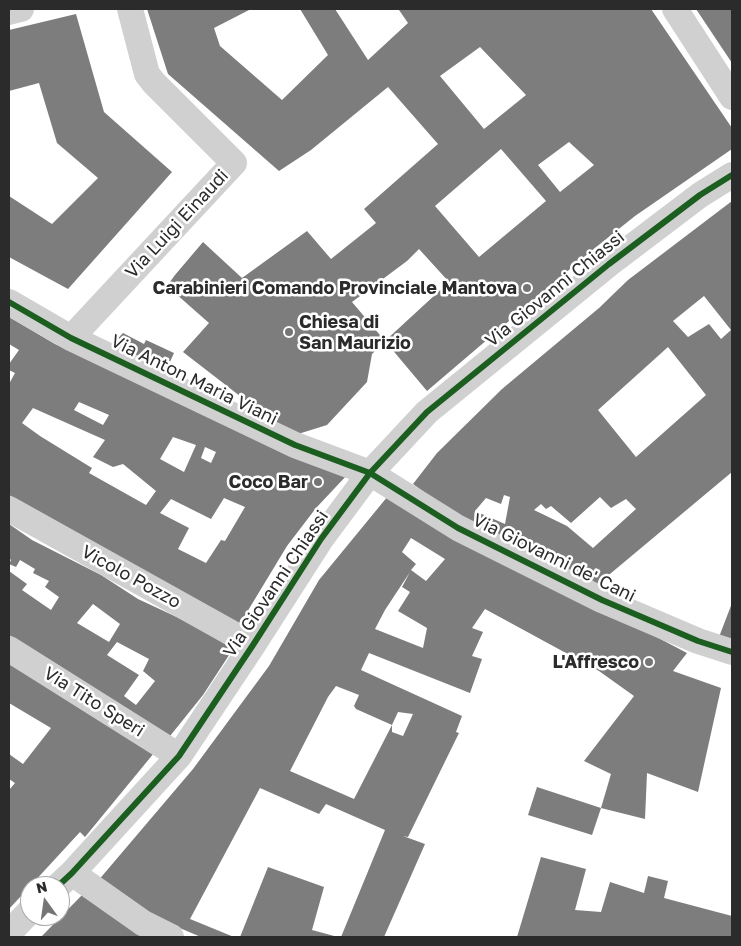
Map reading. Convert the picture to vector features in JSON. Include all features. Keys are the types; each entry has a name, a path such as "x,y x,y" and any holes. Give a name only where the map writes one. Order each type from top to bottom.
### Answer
{"street":[{"path":"9,12 21,9"},
{"name":"Via Luigi Einaudi","path":"72,338 234,163 147,74 130,9"},
{"path":"675,9 732,97"},
{"name":"Via Giovanni Chiassi","path":"68,876 179,756 321,539 370,473 427,412 617,258 700,195 732,175"},
{"name":"Via Anton Maria Viani","path":"9,302 72,338 295,445 370,473"},
{"name":"Via Giovanni de' Cani","path":"370,473 458,528 593,595 698,641 732,652"},
{"name":"Vicolo Pozzo","path":"9,509 253,645"},
{"name":"Via Tito Speri","path":"9,649 179,756"},
{"path":"70,882 171,937"},
{"path":"9,933 20,921"}],"building":[{"path":"147,9 251,9 214,28 220,46 282,100 328,55 300,9 335,9 368,60 408,23 400,9 651,9 732,128 732,149 635,216 427,391 385,341 372,354 367,382 327,425 298,434 280,427 183,352 209,323 167,286 203,242 242,278 307,231 331,259 376,223 364,209 438,144 388,87 311,150 279,171 168,74","holes":["480,47 526,95 484,129 440,76","569,142 594,165 560,192 538,165","501,149 546,201 479,257 435,206","419,249 449,282 385,341 352,302 407,261"]},
{"path":"696,9 732,9 732,63"},
{"path":"76,14 104,112 172,172 68,289 9,257 9,196 52,224 98,178 57,143 39,83 9,91 9,30"},
{"path":"732,201 732,472 598,584 463,521 413,484 437,453 502,389 599,308 628,280","holes":["704,296 731,330 721,339 709,324 688,337 673,321","668,347 706,395 636,457 598,410","504,495 510,497 505,524 475,511 486,498 501,504","600,497 611,508 626,499 636,509 593,548 567,526 534,510 541,504 546,509 551,506 571,523"]},
{"path":"9,317 55,344 224,422 348,474 316,508 287,546 238,627 9,495 9,384 15,373 9,370 9,364 19,350 9,344","holes":["79,402 109,415 103,425 74,410","33,408 105,440 93,457 113,467 123,464 156,491 146,505 89,473 92,468 22,423","173,437 196,445 184,472 160,459","205,447 216,452 211,463 201,458","224,498 245,507 225,541 221,540 206,563 178,549 189,528 160,513 171,499 211,519"]},
{"path":"123,333 144,344 146,340 174,353 164,375 108,349"},
{"path":"388,496 687,653 673,671 721,688 698,792 647,773 645,819 601,808 611,774 584,761 634,696 599,671 485,609 472,628 483,632 472,656 482,659 470,693 369,653 361,670 462,716 456,732 459,733 408,837 403,836 425,844 384,937 341,937 385,830 326,804 319,814 260,788 190,919 234,937 201,937 137,910 97,882 193,769 269,666 319,580","holes":["411,538 445,559 426,581 411,570 416,564 402,552","410,572 402,587 410,592 398,611 427,628 423,648 375,629","336,686 359,695 354,706 356,709 392,725 354,799 290,771 328,697","398,712 413,714 403,736 392,732 392,725"]},
{"path":"9,524 32,540 101,575 138,599 196,626 233,649 203,695 166,741 9,635 9,571 27,584 22,590 51,610 59,597 45,587 49,581 33,573 35,569 20,560 16,567 9,564 11,560 9,558","holes":["93,604 120,624 109,642 77,623","117,642 149,659 143,671 155,681 136,705 124,696 139,675 107,655"]},
{"path":"732,603 732,641 719,637"},
{"path":"9,664 154,753 85,837 80,832 39,876 20,876 20,897 9,909 9,790 15,783 9,779 9,754 23,764 51,728 9,703"},
{"path":"537,787 601,808 592,835 528,815"},
{"path":"541,857 586,869 575,910 601,912 610,882 644,893 648,876 668,881 664,898 732,916 732,937 517,937"},
{"path":"268,867 324,887 312,930 338,937 240,937"},
{"path":"82,895 152,937 41,937 52,926 70,926 70,907"}],"cycle path":[{"path":"69,876 179,756 321,539 370,473 427,412 609,264 700,195 732,175"},
{"path":"9,302 71,338 295,445 370,473 458,528 602,600 698,641 732,652"}],"place":[{"name":"Carabinieri Comando Provinciale Mantova","path":"527,288"},
{"name":"Chiesa di San Maurizio","path":"289,332"},
{"name":"Coco Bar","path":"318,482"},
{"name":"L'Affresco","path":"649,662"}]}
